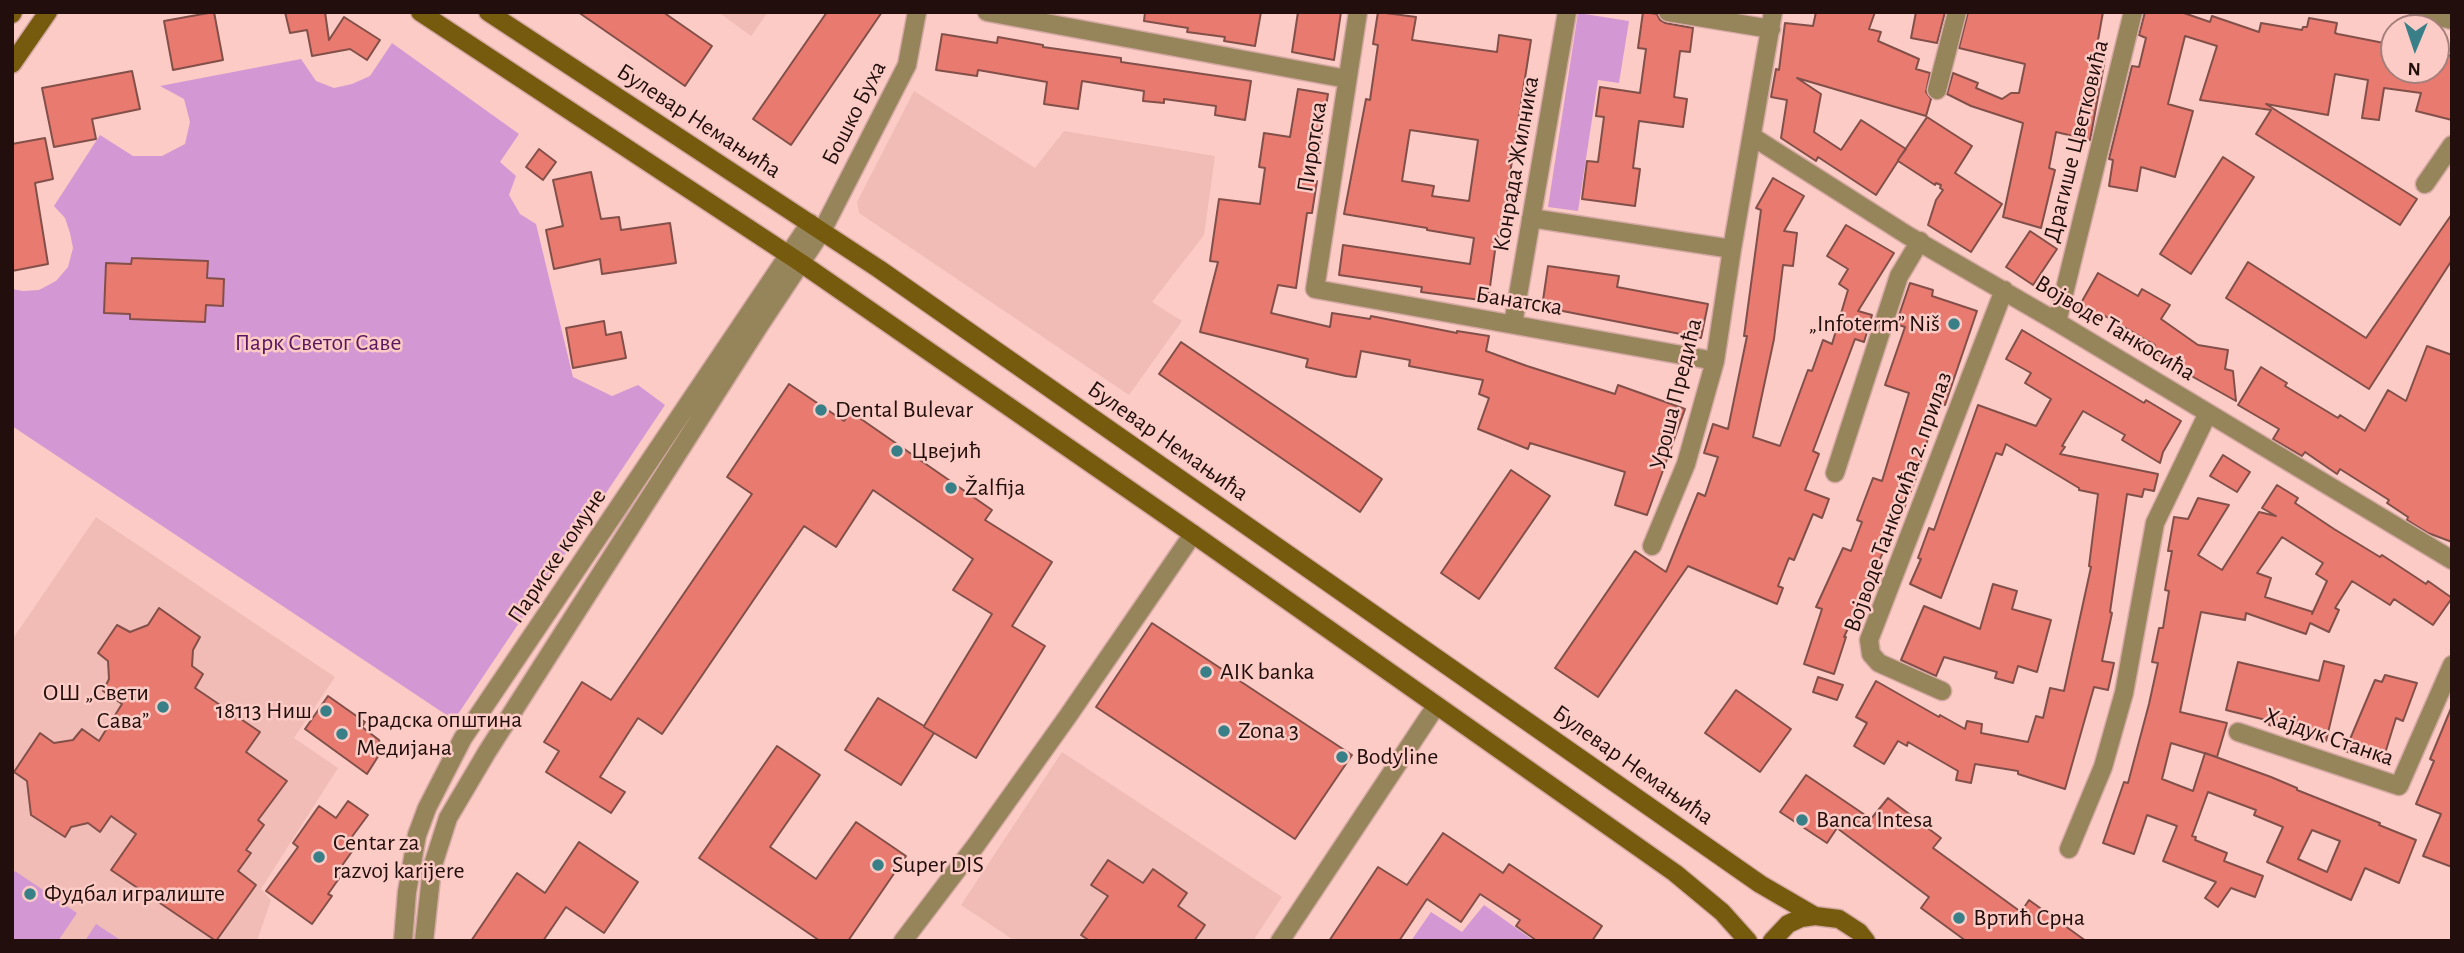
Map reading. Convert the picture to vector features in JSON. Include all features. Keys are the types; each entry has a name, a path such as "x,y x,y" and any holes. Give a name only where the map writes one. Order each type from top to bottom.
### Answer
{"street":[{"path":"12,64 48,12"},
{"path":"420,12 794,258 1193,534 1675,873 1722,912 1748,941"},
{"name":"Булевар Немањића","path":"488,12 816,227 1760,884 1815,916 1839,919 1860,932 1866,941"},
{"name":"Бошко Буха","path":"816,227 907,65 917,12"},
{"path":"987,12 1347,79"},
{"name":"Пиротска","path":"1315,289 1358,12"},
{"name":"Конрада Жилника","path":"1513,324 1567,12"},
{"name":"Уроша Предића","path":"1652,546 1686,464 1715,361 1772,20 1668,12"},
{"path":"1937,90 1957,12"},
{"name":"Драгише Цветковића","path":"2057,322 2133,12"},
{"path":"2418,12 2452,20"},
{"name":"Војводе Танкосића","path":"1753,137 1920,241 2452,560"},
{"path":"2425,184 2452,145"},
{"path":"1531,218 1732,249"},
{"name":"Париске комуне","path":"403,941 407,892 417,835 426,808 464,738 816,227"},
{"path":"1835,473 1899,276 1920,241"},
{"name":"Париске комуне","path":"424,941 432,868 448,818 794,258"},
{"name":"Банатска","path":"1315,289 1715,361"},
{"name":"Војводе Танкосића 2. прилаз","path":"1942,691 1879,663 1871,654 1868,644 2004,290"},
{"path":"2069,849 2103,766 2124,693 2155,523 2208,413"},
{"path":"903,941 976,845 1193,534"},
{"name":"Хајдук Станка","path":"2238,732 2399,786 2452,665"},
{"path":"1280,941 1436,706"},
{"path":"1772,941 1788,925 1801,918 1815,916"}],"shaded area":[{"path":"718,12 768,12 751,36"},
{"path":"914,91 1035,168 1064,131 1215,156 1204,235 1152,302 1182,321 1129,395 859,213 857,202"},
{"name":"ОШ „Свети Сава”","path":"96,517 335,677 294,738 338,768 261,889 271,900 257,941 12,941 12,640"},
{"path":"1062,752 1282,897 1253,941 1015,941 961,905"}],"green space":[{"path":"1578,13 1629,21 1619,83 1598,80 1578,211 1548,207"},
{"name":"Парк Светог Саве","path":"392,43 519,134 500,162 516,176 509,195 520,214 536,224 573,377 612,396 638,385 665,405 454,720 12,426 12,289 39,290 56,281 68,267 73,248 70,233 65,218 54,206 100,135 133,156 162,156 185,144 190,122 184,99 160,86 301,59 316,81 334,88 370,76"},
{"name":"Фудбал игралиште","path":"15,871 77,913 58,941 12,941 12,875"},
{"path":"1484,905 1534,941 1411,941 1431,912 1462,932"},
{"path":"96,924 122,941 85,941"}],"building":[{"path":"214,12 223,60 173,70 164,21"},
{"path":"285,12 325,12 329,40 344,17 380,40 367,60 350,49 312,56 307,30 290,33"},
{"path":"578,12 663,12 712,46 685,86"},
{"path":"827,12 882,12 791,145 753,119"},
{"path":"1145,12 1261,12 1255,46 1224,41 1225,37 1187,32 1188,28 1144,21"},
{"path":"1298,12 1341,12 1334,60 1292,52"},
{"path":"1378,12 1416,17 1412,40 1497,52 1499,35 1531,40 1488,301 1421,292 1422,287 1339,275 1343,245 1470,264 1474,238 1344,214 1366,99 1370,100 1378,45 1373,44","holes":["1410,130 1478,140 1469,201 1432,196 1434,186 1402,181"]},
{"path":"1643,12 1657,14 1665,23 1693,28 1690,52 1680,51 1674,97 1687,99 1683,127 1639,121 1633,168 1640,169 1635,206 1582,199 1587,161 1598,162 1604,117 1596,116 1600,87 1640,93 1646,49 1638,48"},
{"path":"1816,12 1875,12 1869,29 1881,32 1878,41 1919,59 1916,69 1930,73 1926,92 1931,99 1926,116 1797,78 1821,94 1814,132 1841,150 1861,120 1906,149 1927,117 1972,146 1955,173 2002,204 1971,252 1928,225 1936,200 1943,190 1941,185 1935,185 1898,161 1876,195 1818,157 1816,161 1781,138 1787,100 1771,97 1776,69 1779,70 1785,23 1813,26"},
{"path":"1916,12 1945,12 1937,43 1911,38"},
{"path":"1968,12 2103,12 2095,57 2105,59 2090,140 2056,132 2049,168 2055,170 2041,228 2003,217 2023,123 1971,106 1947,94 1953,73 1978,83 1976,88 2002,99 2011,93 2019,93 2025,64 1959,48"},
{"path":"2145,12 2181,12 2210,22 2212,16 2259,32 2261,23 2302,30 2307,27 2309,18 2337,23 2335,33 2380,42 2380,84 2450,84 2452,56 2452,120 2416,111 2421,93 2384,88 2379,120 2362,118 2368,80 2335,74 2328,115 2266,104 2417,199 2400,225 2256,134 2271,110 2200,100 2217,46 2185,36 2168,104 2193,111 2175,177 2141,167 2137,191 2109,186 2113,160 2109,159 2132,66 2139,67 2146,38 2139,35"},
{"path":"942,34 997,43 998,37 1043,47 1121,58 1121,62 1251,81 1245,120 1215,115 1216,106 1164,99 1164,103 1143,101 1144,91 1082,81 1078,109 1044,104 1047,82 978,70 977,76 936,70"},
{"path":"132,71 140,109 92,119 96,139 54,147 42,88"},
{"path":"1298,89 1328,94 1314,181 1317,181 1312,213 1307,213 1296,288 1278,285 1271,313 1330,327 1332,313 1370,319 1371,316 1457,333 1489,336 1486,351 1615,394 1618,385 1685,409 1647,515 1615,505 1625,472 1530,443 1528,449 1478,429 1489,398 1479,394 1483,380 1409,366 1410,360 1361,351 1356,377 1346,376 1306,367 1308,359 1200,332 1218,262 1210,261 1219,199 1260,204 1265,168 1259,167 1264,133 1290,137"},
{"path":"45,138 53,179 35,183 48,264 12,271 12,144"},
{"path":"539,149 556,162 543,180 526,167"},
{"path":"2223,157 2254,177 2191,274 2160,254"},
{"path":"591,172 601,219 619,217 621,230 670,223 676,263 602,274 600,259 554,269 546,230 563,226 553,180"},
{"path":"1773,178 1804,196 1784,231 1797,233 1793,266 1783,265 1774,339 1753,437 1780,446 1808,370 1812,371 1823,340 1832,344 1848,290 1839,284 1848,269 1827,256 1846,225 1894,253 1858,311 1872,315 1864,342 1855,339 1813,451 1819,454 1805,490 1829,499 1822,518 1813,514 1794,560 1789,558 1778,586 1783,588 1777,604 1688,566 1598,697 1555,668 1635,551 1666,572 1698,493 1705,496 1718,457 1704,453 1713,424 1728,429 1747,336 1744,336 1761,210 1756,208"},
{"path":"2452,214 2452,260 2369,389 2226,298 2248,262 2366,338"},
{"path":"2030,231 2057,249 2033,285 2006,267"},
{"path":"132,258 208,261 207,278 224,279 223,306 206,305 205,322 130,319 130,314 104,313 106,263 131,264"},
{"path":"1548,266 1619,276 1617,287 1708,304 1701,338 1542,307"},
{"path":"2098,273 2138,296 2142,289 2170,305 2161,319 2198,345 2228,350 2225,369 2233,371 2236,401 2179,369 2152,350 2155,345 2105,316 2100,324 2077,310"},
{"path":"1910,283 1933,290 1932,296 1977,311 1945,405 1939,403 1915,481 1887,551 1884,550 1844,637 1834,674 1804,664 1822,609 1816,607 1843,548 1851,551 1862,522 1857,520 1873,478 1882,481 1909,393 1885,385 1905,327 1896,324"},
{"path":"604,321 606,335 621,332 626,358 573,368 566,328"},
{"path":"2022,330 2144,403 2146,400 2181,421 2163,452 2160,463 2122,440 2125,435 2083,411 2062,446 2065,447 2060,454 2158,474 2154,491 2144,489 2142,497 2127,494 2110,612 2112,613 2102,661 2114,663 2108,690 2094,687 2065,789 2018,774 2018,771 1975,764 1971,783 1956,780 1958,771 1908,742 1907,746 1898,741 1884,764 1854,746 1867,723 1856,717 1876,681 1965,729 1967,721 1982,724 1981,733 2028,742 2036,716 2043,718 2050,688 2064,691 2091,567 2098,494 2079,490 2006,444 2002,455 1996,453 1941,598 1910,584 1921,559 1918,558 1929,528 1934,530 1978,405 2036,426 2051,399 2025,383 2031,373 2006,359"},
{"path":"1181,342 1382,479 1360,512 1159,374"},
{"path":"2427,346 2452,355 2452,542 2428,533 2407,520 2408,517 2387,503 2389,500 2340,469 2337,474 2305,452 2302,456 2273,439 2279,429 2238,405 2261,367 2287,383 2285,386 2365,431 2388,390 2406,401"},
{"path":"789,384 844,421 851,412 992,510 985,520 1052,562 1012,626 1045,646 976,758 924,727 934,733 901,785 845,750 878,698 924,726 992,614 953,590 973,559 873,490 836,547 804,526 662,734 638,718 600,777 625,792 611,813 546,772 559,751 544,742 582,682 611,700 752,494 727,477"},
{"path":"2223,455 2250,472 2237,492 2210,476"},
{"path":"1511,470 1550,496 1479,599 1441,573"},
{"path":"2277,485 2298,498 2295,503 2334,529 2380,557 2382,555 2426,584 2428,581 2452,598 2433,625 2394,599 2390,605 2352,581 2335,608 2339,610 2329,632 2310,623 2306,634 2246,613 2245,620 2201,612 2180,712 2227,723 2217,757 2211,755 2271,777 2416,840 2399,883 2365,868 2351,900 2267,862 2283,827 2254,815 2256,810 2208,792 2192,836 2196,837 2195,840 2227,853 2224,861 2263,876 2255,897 2231,888 2218,907 2205,898 2216,882 2163,861 2177,826 2147,815 2134,854 2103,843 2124,782 2128,783 2158,663 2152,662 2159,628 2163,628 2169,591 2165,590 2172,551 2168,551 2174,517 2188,519 2198,498 2229,505 2198,555 2222,570 2259,512 2276,516 2262,508","holes":["2282,537 2323,563 2316,574 2327,581 2313,612 2265,597 2271,578 2257,573","2171,743 2205,753 2193,791 2162,779","2312,830 2340,841 2327,872 2298,859"]},
{"path":"1993,584 2017,591 2012,609 2051,620 2037,672 2018,666 2013,683 1995,678 1997,672 1944,657 1936,676 1901,660 1924,606 1980,629"},
{"path":"159,608 200,637 193,650 192,666 203,674 195,688 260,732 246,752 287,781 258,820 264,825 246,850 251,853 238,871 256,885 216,941 111,870 136,834 111,816 100,832 88,823 71,827 65,837 31,815 27,781 14,772 40,733 54,743 73,740 82,729 99,741 122,704 103,691 109,679 108,661 98,653 117,625 130,632 148,625"},
{"name":"Zona 3","path":"1152,623 1352,755 1295,839 1096,707"},
{"path":"2324,661 2344,666 2326,741 2269,725 2270,721 2226,710 2238,662 2319,681"},
{"path":"2385,675 2417,683 2403,721 2396,718 2382,763 2345,751 2375,680 2382,682"},
{"path":"1818,677 1843,685 1837,700 1813,692"},
{"path":"1736,690 1791,729 1760,772 1705,733"},
{"name":"Градска општина Медијана","path":"328,696 365,722 362,727 379,740 379,755 367,774 305,729"},
{"path":"2452,706 2452,867 2423,856 2441,814 2416,804 2434,761 2430,759"},
{"path":"777,746 820,775 770,847 816,879 856,822 906,856 848,941 820,941 699,858"},
{"path":"1806,775 1871,819 1888,798 1941,838 1933,848 2021,912 2029,900 2086,941 1966,941 1921,908 1929,897 1837,828 1827,843 1780,812"},
{"name":"Centar za razvoj karijere","path":"348,801 368,815 351,838 358,843 341,867 345,870 328,894 332,896 312,924 266,891 298,847 293,843 319,806 336,818"},
{"path":"1443,833 1503,873 1509,864 1602,926 1592,941 1537,941 1516,926 1520,920 1480,894 1461,922 1427,899 1399,941 1329,941 1378,867 1407,885"},
{"path":"579,842 638,882 604,933 566,907 543,941 471,941 517,873 545,893"},
{"path":"1108,860 1143,883 1153,869 1187,893 1178,906 1205,925 1194,941 1090,941 1081,935 1108,896 1091,885"}],"place":[{"name":"„Infoterm” Niš","path":"1954,324"},
{"name":"Dental Bulevar","path":"821,410"},
{"name":"Цвејић","path":"897,451"},
{"name":"Žalfija","path":"951,488"},
{"name":"AIK banka","path":"1206,672"},
{"name":"ОШ „Свети Сава”","path":"163,707"},
{"name":"18113 Ниш","path":"326,711"},
{"name":"Zona 3","path":"1224,731"},
{"name":"Градска општина Медијана","path":"342,734"},
{"name":"Bodyline","path":"1342,757"},
{"name":"Banca Intesa","path":"1802,820"},
{"name":"Centar za razvoj karijere","path":"319,857"},
{"name":"Super DIS","path":"878,865"},
{"name":"Фудбал игралиште","path":"30,894"},
{"name":"Вртић Срна","path":"1959,918"}]}
